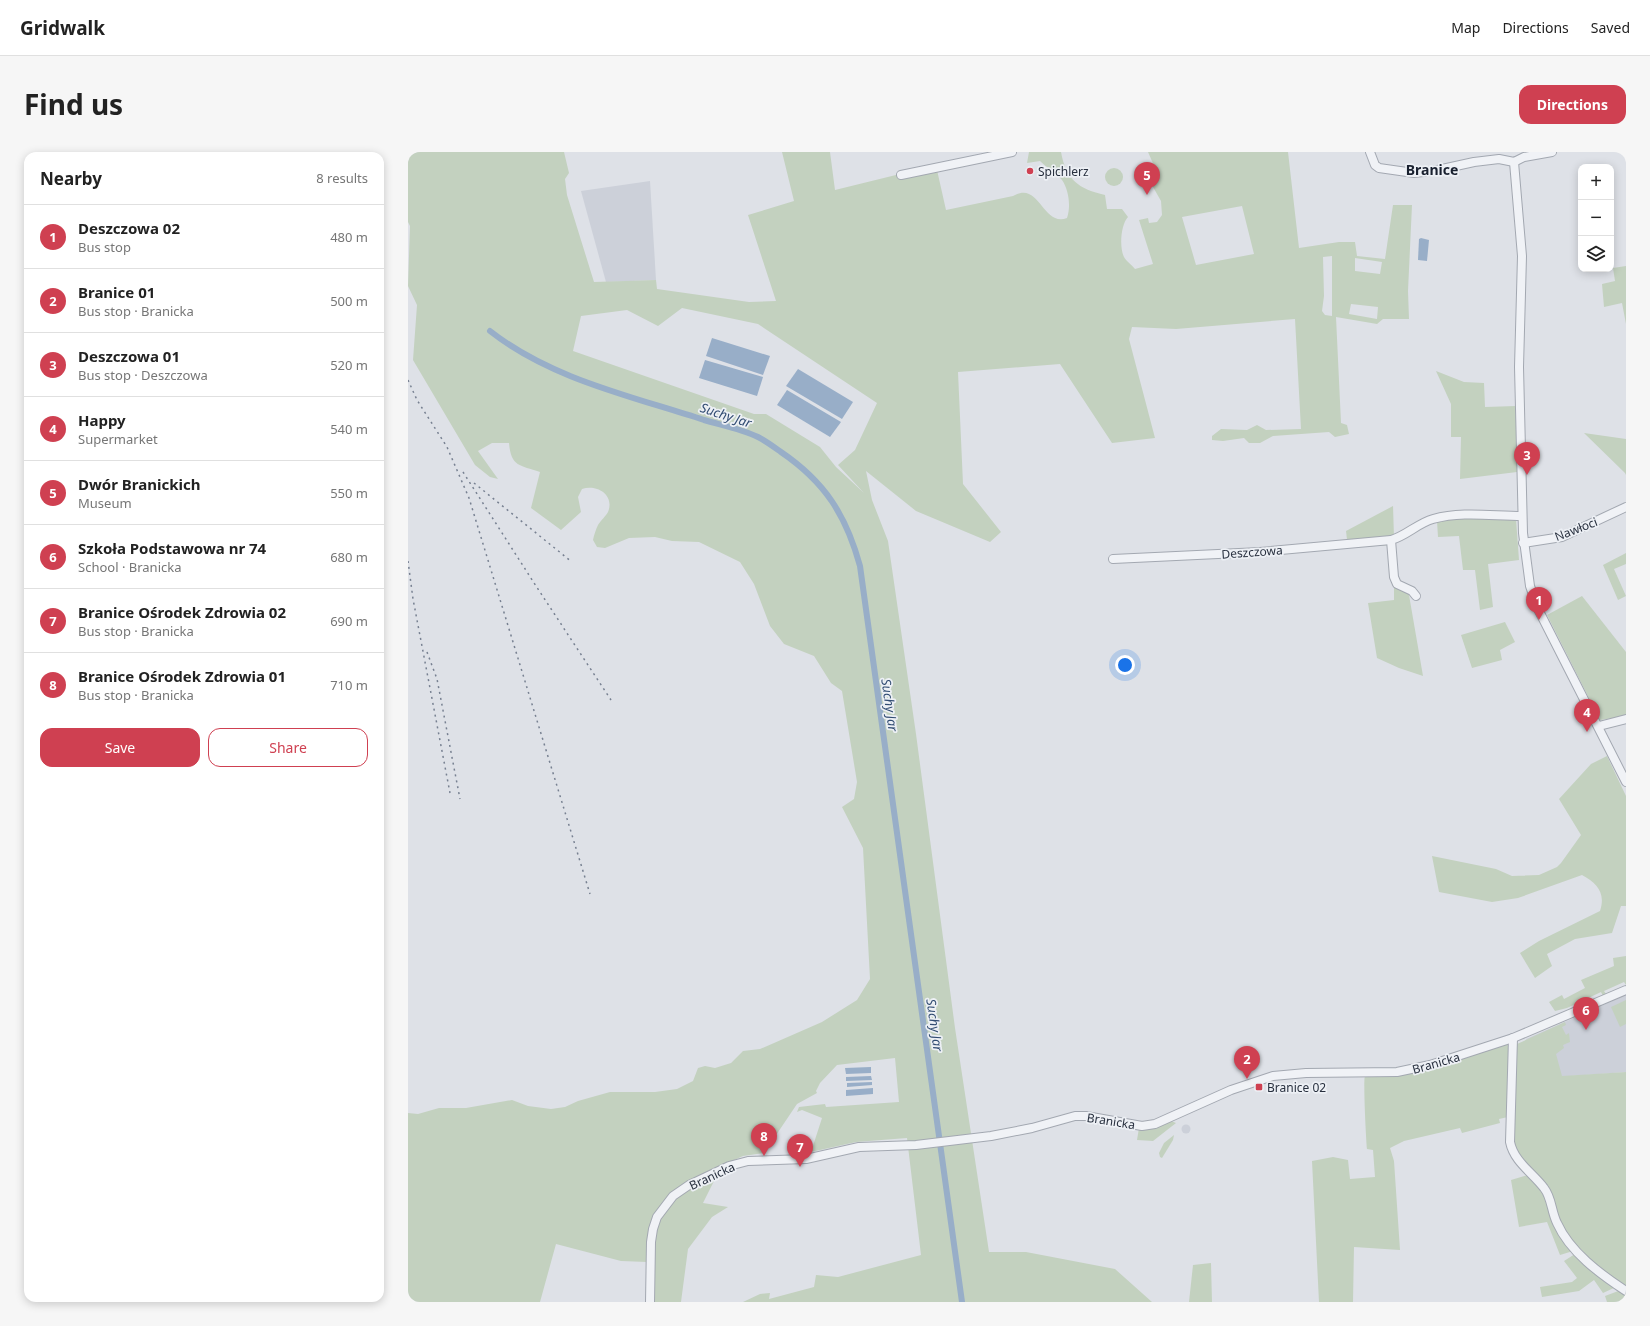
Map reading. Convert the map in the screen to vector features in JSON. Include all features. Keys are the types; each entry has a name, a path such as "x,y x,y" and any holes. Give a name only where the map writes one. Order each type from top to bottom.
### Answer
{"street":[{"path":"901,175 1012,152"},
{"path":"1370,152 1375,165 1379,168 1414,173 1433,172 1474,162 1499,159 1514,162 1524,158 1552,152"},
{"path":"1514,162 1522,256 1519,367 1523,543 1530,586 1534,599 1626,782"},
{"name":"Nawłoci","path":"1523,543 1562,537 1626,507"},
{"name":"Deszczowa","path":"1113,560 1260,552 1391,540 1399,538 1430,520 1453,514 1522,516"},
{"path":"1391,540 1394,577 1397,584 1412,591 1416,596"},
{"path":"1599,726 1626,719"},
{"name":"Branicka","path":"650,1302 653,1229 657,1217 665,1205 689,1185 729,1166 744,1161 806,1159 859,1147 916,1145 962,1139 1013,1132 1075,1116 1086,1116 1142,1126 1154,1124 1231,1090 1273,1076 1306,1073 1406,1071 1430,1065 1513,1038 1626,990"},
{"path":"1513,1038 1510,1142 1513,1152 1544,1188 1550,1198 1556,1221 1566,1240 1596,1270 1626,1290"}],"shaded area":[{"path":"650,181 656,280 606,282 581,191"},
{"path":"1626,995 1626,1072 1544,1078 1526,1039"},
{"path":"1186,1124 1191,1129 1186,1134 1181,1129"}],"green space":[{"path":"408,152 564,152 569,173 565,179 567,195 594,282 656,280 657,289 749,302 776,301 748,215 794,201 782,152 830,152 835,190 900,174 937,170 946,210 1022,193 1029,194 1035,198 1046,211 1059,219 1067,218 1069,209 1069,199 1062,180 1040,161 1027,163 1029,152 1061,152 1066,170 1075,182 1088,190 1105,195 1107,209 1122,209 1128,217 1122,230 1122,253 1135,269 1153,264 1139,220 1148,218 1149,223 1157,222 1162,215 1161,201 1153,187 1155,168 1148,152 1288,152 1299,248 1339,242 1355,242 1357,256 1385,259 1393,205 1412,205 1408,291 1409,319 1383,319 1377,324 1336,317 1341,423 1347,425 1349,434 1335,437 1329,432 1273,436 1260,443 1249,443 1244,438 1223,441 1212,440 1212,436 1221,429 1247,430 1257,425 1266,430 1301,429 1295,319 1176,329 1132,327 1129,339 1155,438 1112,443 1060,364 958,372 963,484 1001,532 990,542 916,511 866,471 872,500 888,541 916,734 955,1028 989,1252 1026,1252 1115,1269 1152,1302 743,1302 760,1294 770,1293 769,1299 814,1287 816,1275 838,1277 921,1255 907,1138 856,1142 811,1152 822,1118 802,1110 797,1112 799,1107 825,1104 826,1107 899,1102 895,1058 837,1065 820,1083 816,1091 817,1093 797,1104 764,1153 743,1156 684,1183 663,1202 655,1214 647,1262 621,1261 556,1244 540,1302 408,1302 408,1113 418,1114 439,1108 466,1108 512,1100 528,1106 551,1109 565,1107 578,1101 610,1092 655,1092 677,1089 693,1081 698,1068 705,1066 715,1068 731,1063 743,1051 760,1049 822,1022 857,1000 870,979 863,848 842,807 854,799 857,782 842,691 831,683 814,656 784,644 770,626 754,584 740,562 699,542 672,541 655,537 629,538 605,548 597,547 593,540 594,534 598,525 608,512 610,506 607,496 603,492 593,488 582,489 578,497 581,512 561,530 531,508 540,472 522,466 514,461 509,443 492,443 478,451 498,479 490,477 475,465 413,360 417,305 408,286 410,226 408,222","holes":["1242,206 1254,254 1196,265 1182,217","1332,256 1332,316 1325,315 1322,311 1324,296 1323,257","1355,258 1382,262 1380,274 1355,271","1351,304 1378,307 1377,319 1349,314","682,308 758,324 877,403 855,450 838,465 864,493 836,467 820,447 766,414 754,414 573,351 581,316 627,310 658,326"]},
{"path":"1110,168 1118,168 1123,173 1121,184 1118,186 1110,186 1105,181 1105,173"},
{"path":"1626,266 1626,324 1622,303 1604,307 1602,284 1615,281 1614,268"},
{"path":"1436,371 1464,382 1484,383 1485,407 1516,406 1517,472 1460,479 1461,437 1451,437 1451,404"},
{"path":"1584,433 1626,439 1626,475 1625,473"},
{"path":"1393,506 1394,538 1389,545 1348,548 1346,531"},
{"path":"1455,516 1516,519 1519,560 1488,564 1493,607 1480,610 1475,570 1463,570 1459,536 1438,537 1437,521"},
{"path":"1626,553 1626,564 1614,569 1626,596 1618,600 1603,565"},
{"path":"1394,586 1406,591 1409,595 1423,676 1399,668 1377,658 1368,603 1394,600"},
{"path":"1582,596 1626,652 1626,716 1600,720 1547,615"},
{"path":"1505,622 1515,642 1500,650 1502,660 1472,668 1461,635"},
{"path":"1607,756 1626,796 1626,906 1621,906 1612,933 1575,939 1547,954 1552,966 1535,978 1520,953 1539,941 1600,911 1602,899 1596,885 1582,875 1518,898 1492,902 1439,892 1432,856 1496,869 1512,876 1539,875 1557,867 1581,835 1559,799 1591,764"},
{"path":"1626,956 1626,985 1624,982 1604,991 1606,994 1603,996 1601,992 1567,1008 1555,1011 1549,1002 1562,995 1564,999 1585,988 1581,980 1614,966 1613,958"},
{"path":"1626,1000 1626,1024 1620,1027 1611,1007"},
{"path":"1565,1022 1566,1025 1562,1027 1566,1035 1569,1033 1570,1042 1563,1045 1564,1048 1556,1054 1562,1076 1626,1072 1626,1289 1591,1261 1568,1236 1555,1211 1516,1152 1513,1139 1517,1044"},
{"path":"1508,1044 1510,1045 1508,1117 1499,1119 1500,1123 1462,1133 1460,1128 1404,1141 1390,1148 1394,1161 1400,1250 1354,1247 1353,1302 1319,1302 1312,1161 1333,1157 1348,1160 1350,1179 1375,1177 1373,1150 1367,1149 1364,1098 1365,1076 1404,1075"},
{"path":"1171,1121 1176,1123 1153,1141 1137,1140 1139,1128"},
{"path":"1174,1135 1173,1140 1162,1158 1160,1157 1159,1153 1164,1143"},
{"path":"717,1175 703,1203 728,1207 712,1217 688,1249 681,1302 655,1302 653,1256 654,1242 662,1215 671,1203 684,1192"},
{"path":"1528,1175 1542,1188 1573,1251 1560,1255 1547,1222 1519,1227 1511,1180"},
{"path":"1575,1254 1616,1287 1603,1293 1594,1280 1579,1291 1542,1297 1540,1287 1572,1282 1577,1278 1564,1261"},
{"path":"1211,1263 1212,1302 1189,1302 1193,1265"},
{"path":"1621,1290 1626,1292 1626,1302 1607,1302 1605,1296"}],"water":[{"path":"1419,239 1429,240 1427,261 1418,260"},
{"path":"712,338 770,356 763,375 706,356"},
{"path":"705,360 763,377 757,396 699,378"},
{"path":"798,369 853,402 842,419 786,386"},
{"path":"787,390 841,422 830,437 777,405"},
{"path":"871,1067 871,1073 846,1074 845,1068"},
{"path":"871,1076 872,1080 846,1081 846,1077"},
{"path":"872,1082 872,1085 847,1087 847,1083"},
{"path":"873,1088 873,1094 846,1096 846,1090"}],"waterway":[{"name":"Suchy Jar","path":"490,331 514,348 565,374 620,394 738,429 767,442 796,463 822,488 832,501 848,531 860,566 962,1302"}],"railway":[{"path":"408,380 417,400 447,447 469,498 590,894"},
{"path":"463,472 611,700"},
{"path":"474,483 572,562"},
{"path":"408,561 413,599 450,793"},
{"path":"427,652 437,679 460,799"}],"place":[{"name":"Spichlerz","path":"1030,171"},
{"name":"Dwór Branickich","path":"1147,195"},
{"name":"Deszczowa 01","path":"1527,475"},
{"name":"Deszczowa 02","path":"1539,620"},
{"name":"Happy","path":"1587,732"},
{"name":"Szkoła Podstawowa nr 74","path":"1586,1030"},
{"name":"Branice 01","path":"1247,1079"},
{"name":"Branice 02","path":"1259,1087"},
{"name":"Branice Ośrodek Zdrowia 01","path":"764,1156"},
{"name":"Branice Ośrodek Zdrowia 02","path":"800,1167"}],"district":[{"name":"Branice","path":"1432,169"}]}
